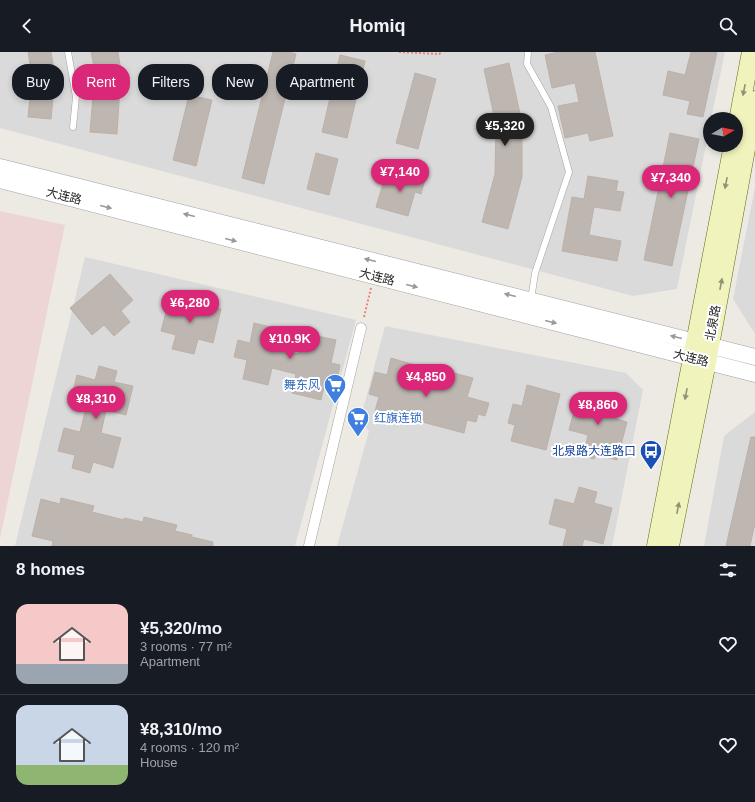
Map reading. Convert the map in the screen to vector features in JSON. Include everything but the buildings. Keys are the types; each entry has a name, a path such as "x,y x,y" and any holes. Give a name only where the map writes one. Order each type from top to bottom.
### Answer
{"main road":[{"path":"740,112 751,52"},
{"name":"北泉路","path":"656,546 701,352 755,100"},
{"name":"北泉路","path":"670,546 732,152"}],"street":[{"name":"大连路","path":"0,167 531,300 701,352 755,374"},
{"name":"大连路","path":"0,180 529,316 701,352 755,356"},
{"path":"309,546 361,328"}],"lane":[{"path":"68,52 76,97 73,127"},
{"path":"528,52 527,64 551,107 569,172 535,273 529,316"}],"path":[{"path":"399,52 439,54 442,52"},
{"path":"361,328 373,276"}],"shaded area":[{"path":"0,52 725,52 712,112 703,112 703,152 705,152 677,289 633,296 0,128"},
{"path":"755,187 755,334 733,299"},
{"path":"0,211 65,225 0,539"},
{"path":"85,257 356,320 295,546 15,546"},
{"path":"385,326 626,373 643,390 612,546 337,546 369,431 360,421"},
{"path":"755,412 755,546 704,546 724,436"}],"place":[{"name":"舞东风","path":"335,404"},
{"name":"红旗连锁","path":"358,438"},
{"name":"北泉路大连路口","path":"651,470"}]}
